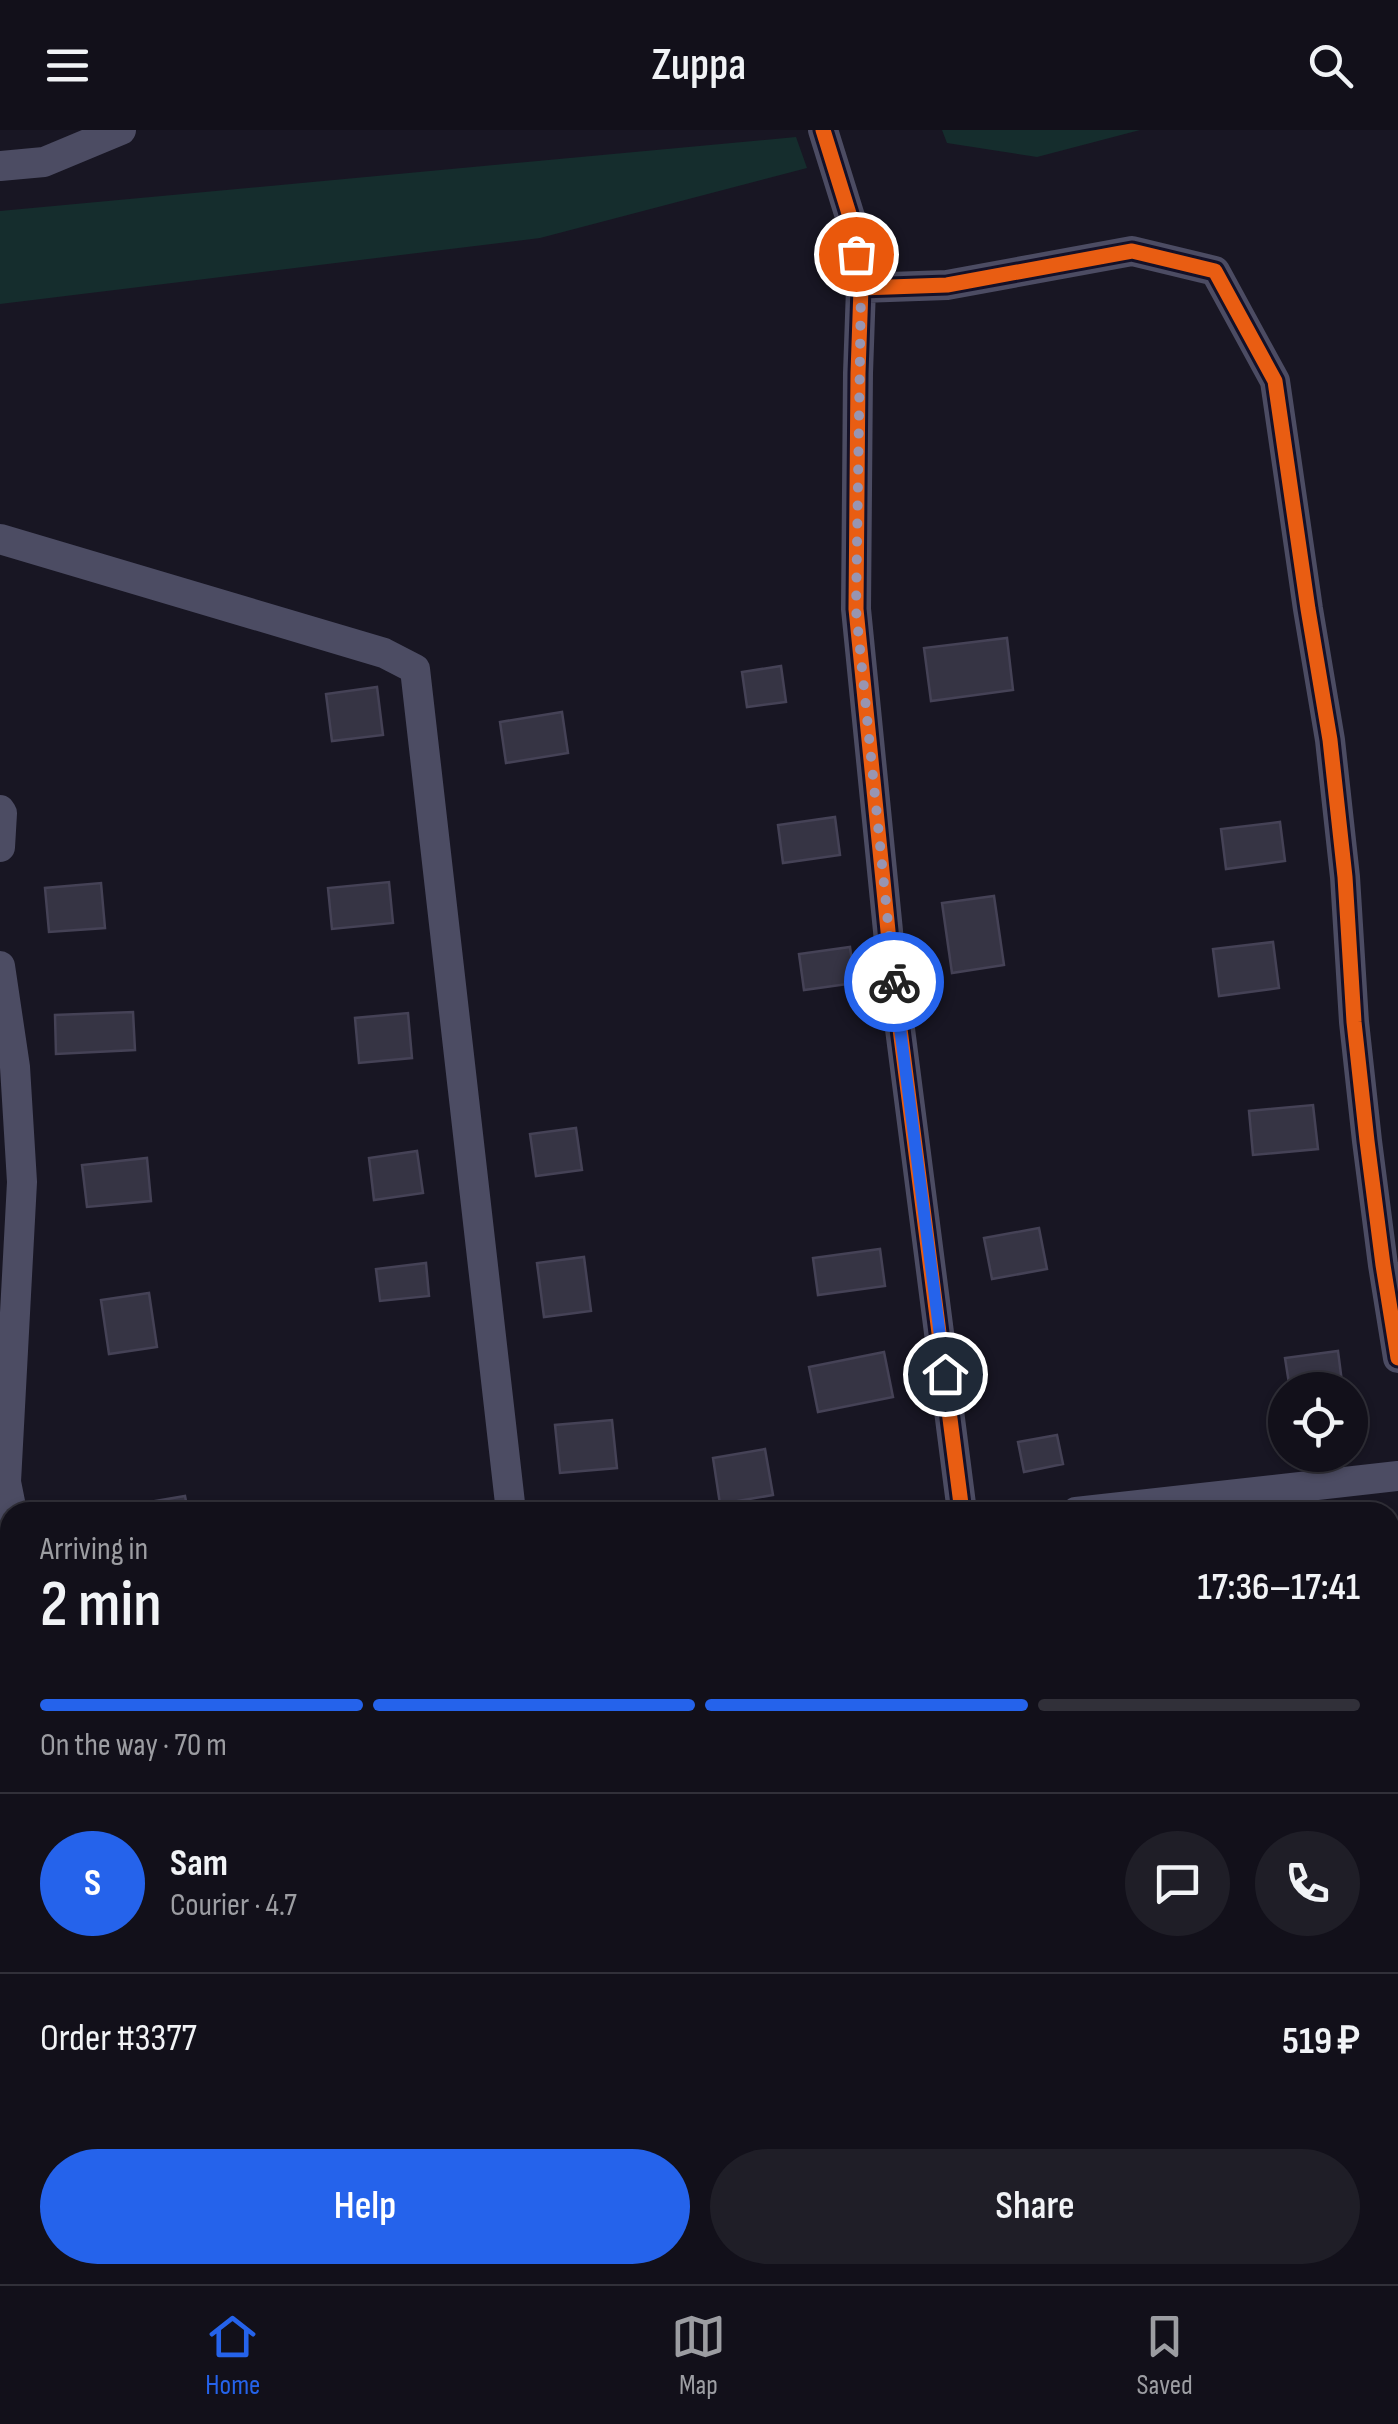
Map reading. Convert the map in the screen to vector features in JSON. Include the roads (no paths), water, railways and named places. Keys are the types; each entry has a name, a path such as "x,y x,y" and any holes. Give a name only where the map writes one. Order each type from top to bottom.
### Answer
{"street":[{"path":"0,166 44,162 121,130"},
{"path":"822,130 851,220 861,288 856,610 890,951 961,1502"},
{"path":"861,288 947,285 1132,252 1214,270 1275,382 1330,740 1345,877 1354,1022 1398,1358"},
{"path":"0,539 384,652 415,669 510,1502"},
{"path":"0,810 0,848"},
{"path":"0,966 16,1067 22,1182 6,1482 10,1502"},
{"path":"1165,1502 1398,1476"}]}
